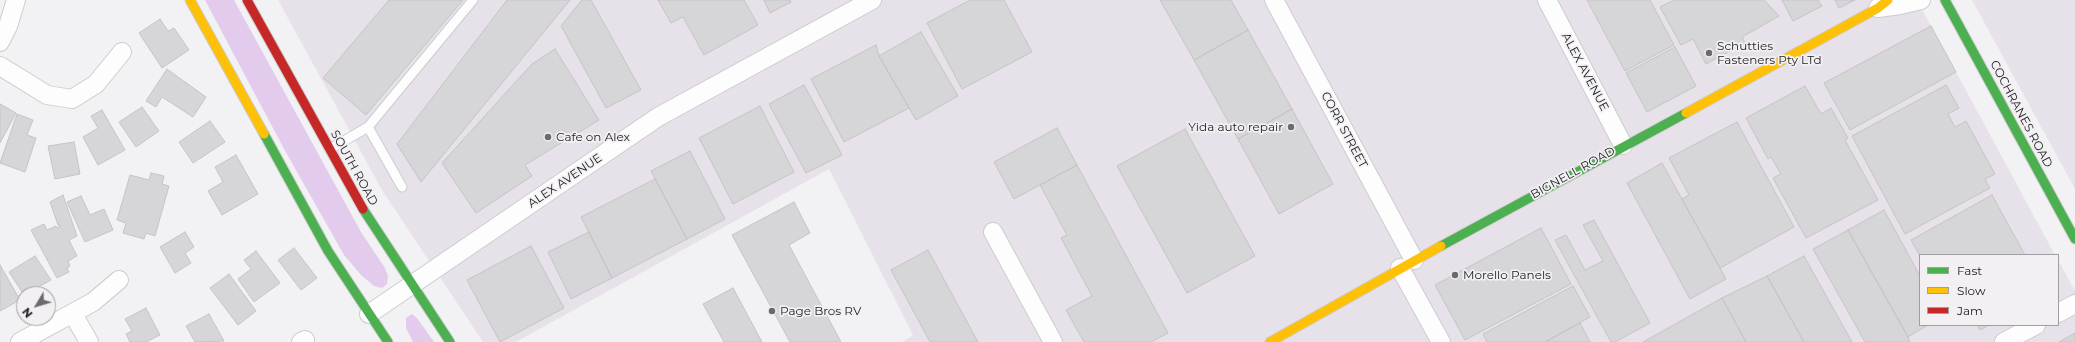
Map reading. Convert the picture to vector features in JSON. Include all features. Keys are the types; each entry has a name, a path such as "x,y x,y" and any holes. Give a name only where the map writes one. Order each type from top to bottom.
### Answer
{"main road":[{"path":"190,0 328,251 388,342"},
{"name":"SOUTH ROAD","path":"248,0 372,225 450,342"},
{"name":"COCHRANES ROAD","path":"1945,0 2075,239"},
{"name":"BIGNELL ROAD","path":"1270,342 1407,264 1883,4"}],"street":[{"path":"0,42 8,26 16,0"},
{"name":"ALEX AVENUE","path":"369,314 658,117 872,0"},
{"name":"CORR STREET","path":"1274,0 1407,264 1441,342"},
{"name":"ALEX AVENUE","path":"1547,0 1623,145"},
{"name":"BIGNELL ROAD","path":"1883,4 1900,5 1921,0"},
{"path":"0,66 47,95 72,99 96,84 122,52"},
{"path":"993,232 1053,342"},
{"path":"20,342 73,314 103,295 120,280"},
{"path":"2059,312 2075,304"},
{"path":"73,314 89,342"},
{"path":"2004,342 2034,326"}],"lane":[{"path":"330,149 368,127 474,0"},
{"path":"368,127 402,187"}],"shaded area":[{"path":"205,0 234,0 361,232 385,268 388,276 387,284 382,288 374,286 361,275 344,255 283,147"},
{"path":"278,0 1917,0 2054,254 1919,254 1919,326 2059,326 2059,262 2075,291 2075,342 903,342 913,335 829,169 516,342 483,342 382,190"},
{"path":"1972,0 2075,0 2075,189"},
{"path":"412,314 417,318 434,342 413,342 406,328 406,318"}],"building":[{"path":"389,0 463,0 366,115 323,78"},
{"path":"507,0 570,0 421,182 397,144"},
{"path":"582,0 591,0 641,90 606,108 561,26"},
{"path":"658,0 744,0 758,25 704,55 683,17 671,23"},
{"path":"764,0 790,0 791,2 770,13"},
{"path":"970,0 1004,0 1032,52 962,89 927,23"},
{"path":"1160,0 1231,0 1248,30 1194,60"},
{"path":"1587,0 1650,0 1674,45 1625,71"},
{"path":"1674,0 1764,0 1779,16 1742,37 1745,43 1706,64 1693,39 1681,45 1660,7"},
{"path":"1782,0 1818,0 1822,6 1793,21"},
{"path":"1835,0 1855,0 1839,8"},
{"path":"160,19 168,31 174,28 189,50 162,68 139,33"},
{"path":"1931,26 1956,72 1850,130 1824,83"},
{"path":"1248,30 1292,109 1238,139 1194,60"},
{"path":"921,32 958,96 916,120 879,56"},
{"path":"876,45 879,56 909,108 844,142 811,79"},
{"path":"1675,47 1696,86 1647,112 1626,73"},
{"path":"555,49 599,120 525,165 532,176 476,213 442,163 532,64"},
{"path":"167,69 206,97 193,117 162,97 156,107 146,101"},
{"path":"804,85 842,155 806,173 769,104"},
{"path":"1946,85 1959,108 1948,114 1955,127 1966,121 1995,174 1985,179 1990,188 1905,234 1852,136"},
{"path":"1805,86 1821,114 1831,108 1848,138 1845,140 1878,200 1806,238 1773,178 1781,174 1771,157 1768,159 1746,118"},
{"path":"0,104 16,113 0,143"},
{"path":"760,106 794,172 733,204 699,138"},
{"path":"142,107 159,131 136,147 119,122"},
{"path":"1292,109 1333,184 1279,214 1238,139"},
{"path":"102,110 125,150 98,165 83,137 98,128 91,116"},
{"path":"17,114 33,120 27,135 36,138 25,172 0,163"},
{"path":"210,121 225,142 193,163 179,142"},
{"path":"1737,122 1794,227 1720,268 1682,199 1689,195 1669,158"},
{"path":"1057,128 1077,165 1014,199 994,162"},
{"path":"1185,129 1255,256 1187,293 1117,166"},
{"path":"74,142 80,174 55,179 48,146"},
{"path":"690,151 725,219 687,239 651,171"},
{"path":"236,155 258,194 222,215 208,191 223,182 215,167"},
{"path":"1662,163 1726,279 1690,299 1627,183"},
{"path":"1077,165 1168,333 1151,342 1084,342 1066,310 1092,296 1061,238 1067,235 1040,185"},
{"path":"151,173 164,176 162,184 169,186 155,236 146,233 144,239 123,233 126,223 117,220 130,175 149,180"},
{"path":"655,179 687,239 612,278 581,217"},
{"path":"63,195 77,236 69,240 77,256 68,261 70,266 67,268 69,272 57,278 31,230 44,224 47,230 56,226 57,228 61,226 58,225 50,202"},
{"path":"1992,195 2024,254 1919,254 1911,240"},
{"path":"81,196 90,215 104,209 113,230 85,242 67,202"},
{"path":"794,202 810,233 789,245 841,342 790,342 732,235"},
{"path":"1884,210 1919,274 1919,326 1926,326 1908,337 1848,230"},
{"path":"1594,220 1650,323 1615,342 1611,342 1555,240 1566,235 1585,270 1603,261 1583,225"},
{"path":"1541,228 1571,284 1465,340 1435,285"},
{"path":"1848,230 1910,342 1865,342 1813,249"},
{"path":"185,232 194,247 185,253 191,263 175,273 160,247"},
{"path":"589,232 612,278 571,299 548,252"},
{"path":"531,246 564,308 500,342 467,280"},
{"path":"294,248 317,278 301,290 278,260"},
{"path":"928,250 978,342 930,342 891,270"},
{"path":"256,251 280,283 254,302 238,279 251,269 244,260"},
{"path":"35,256 51,280 40,286 18,286 9,272"},
{"path":"1804,256 1852,342 1804,342 1767,276"},
{"path":"0,265 16,293 16,302 0,311"},
{"path":"229,274 256,311 238,325 210,288"},
{"path":"1767,276 1804,342 1746,342 1722,298"},
{"path":"1573,286 1590,317 1545,342 1487,342 1483,334"},
{"path":"733,288 762,342 724,342 703,304"},
{"path":"1722,298 1746,342 1643,342"},
{"path":"146,308 160,335 146,342 130,342 126,334 132,331 125,319"},
{"path":"209,314 224,341 195,342 186,326"},
{"path":"1580,323 1590,342 1545,342"},
{"path":"1978,326 1987,326 1980,330"},
{"path":"2075,333 2075,342 2059,342"}],"traffic: fast":[{"path":"1945,0 2075,239"},
{"path":"1441,246 1686,113"},
{"path":"264,134 328,251 388,342"},
{"path":"363,209 450,342"}],"traffic: slow":[{"path":"190,0 264,134"},
{"path":"1686,113 1878,8 1888,0"},
{"path":"1270,342 1441,246"}],"traffic: jam":[{"path":"247,0 363,209"}],"place":[{"name":"Schutties Fasteners Pty LTd","path":"1709,53"},
{"name":"Yida auto repair","path":"1291,127"},
{"name":"Cafe on Alex","path":"548,137"},
{"name":"Morello Panels","path":"1455,275"},
{"name":"Page Bros RV","path":"772,311"}]}
